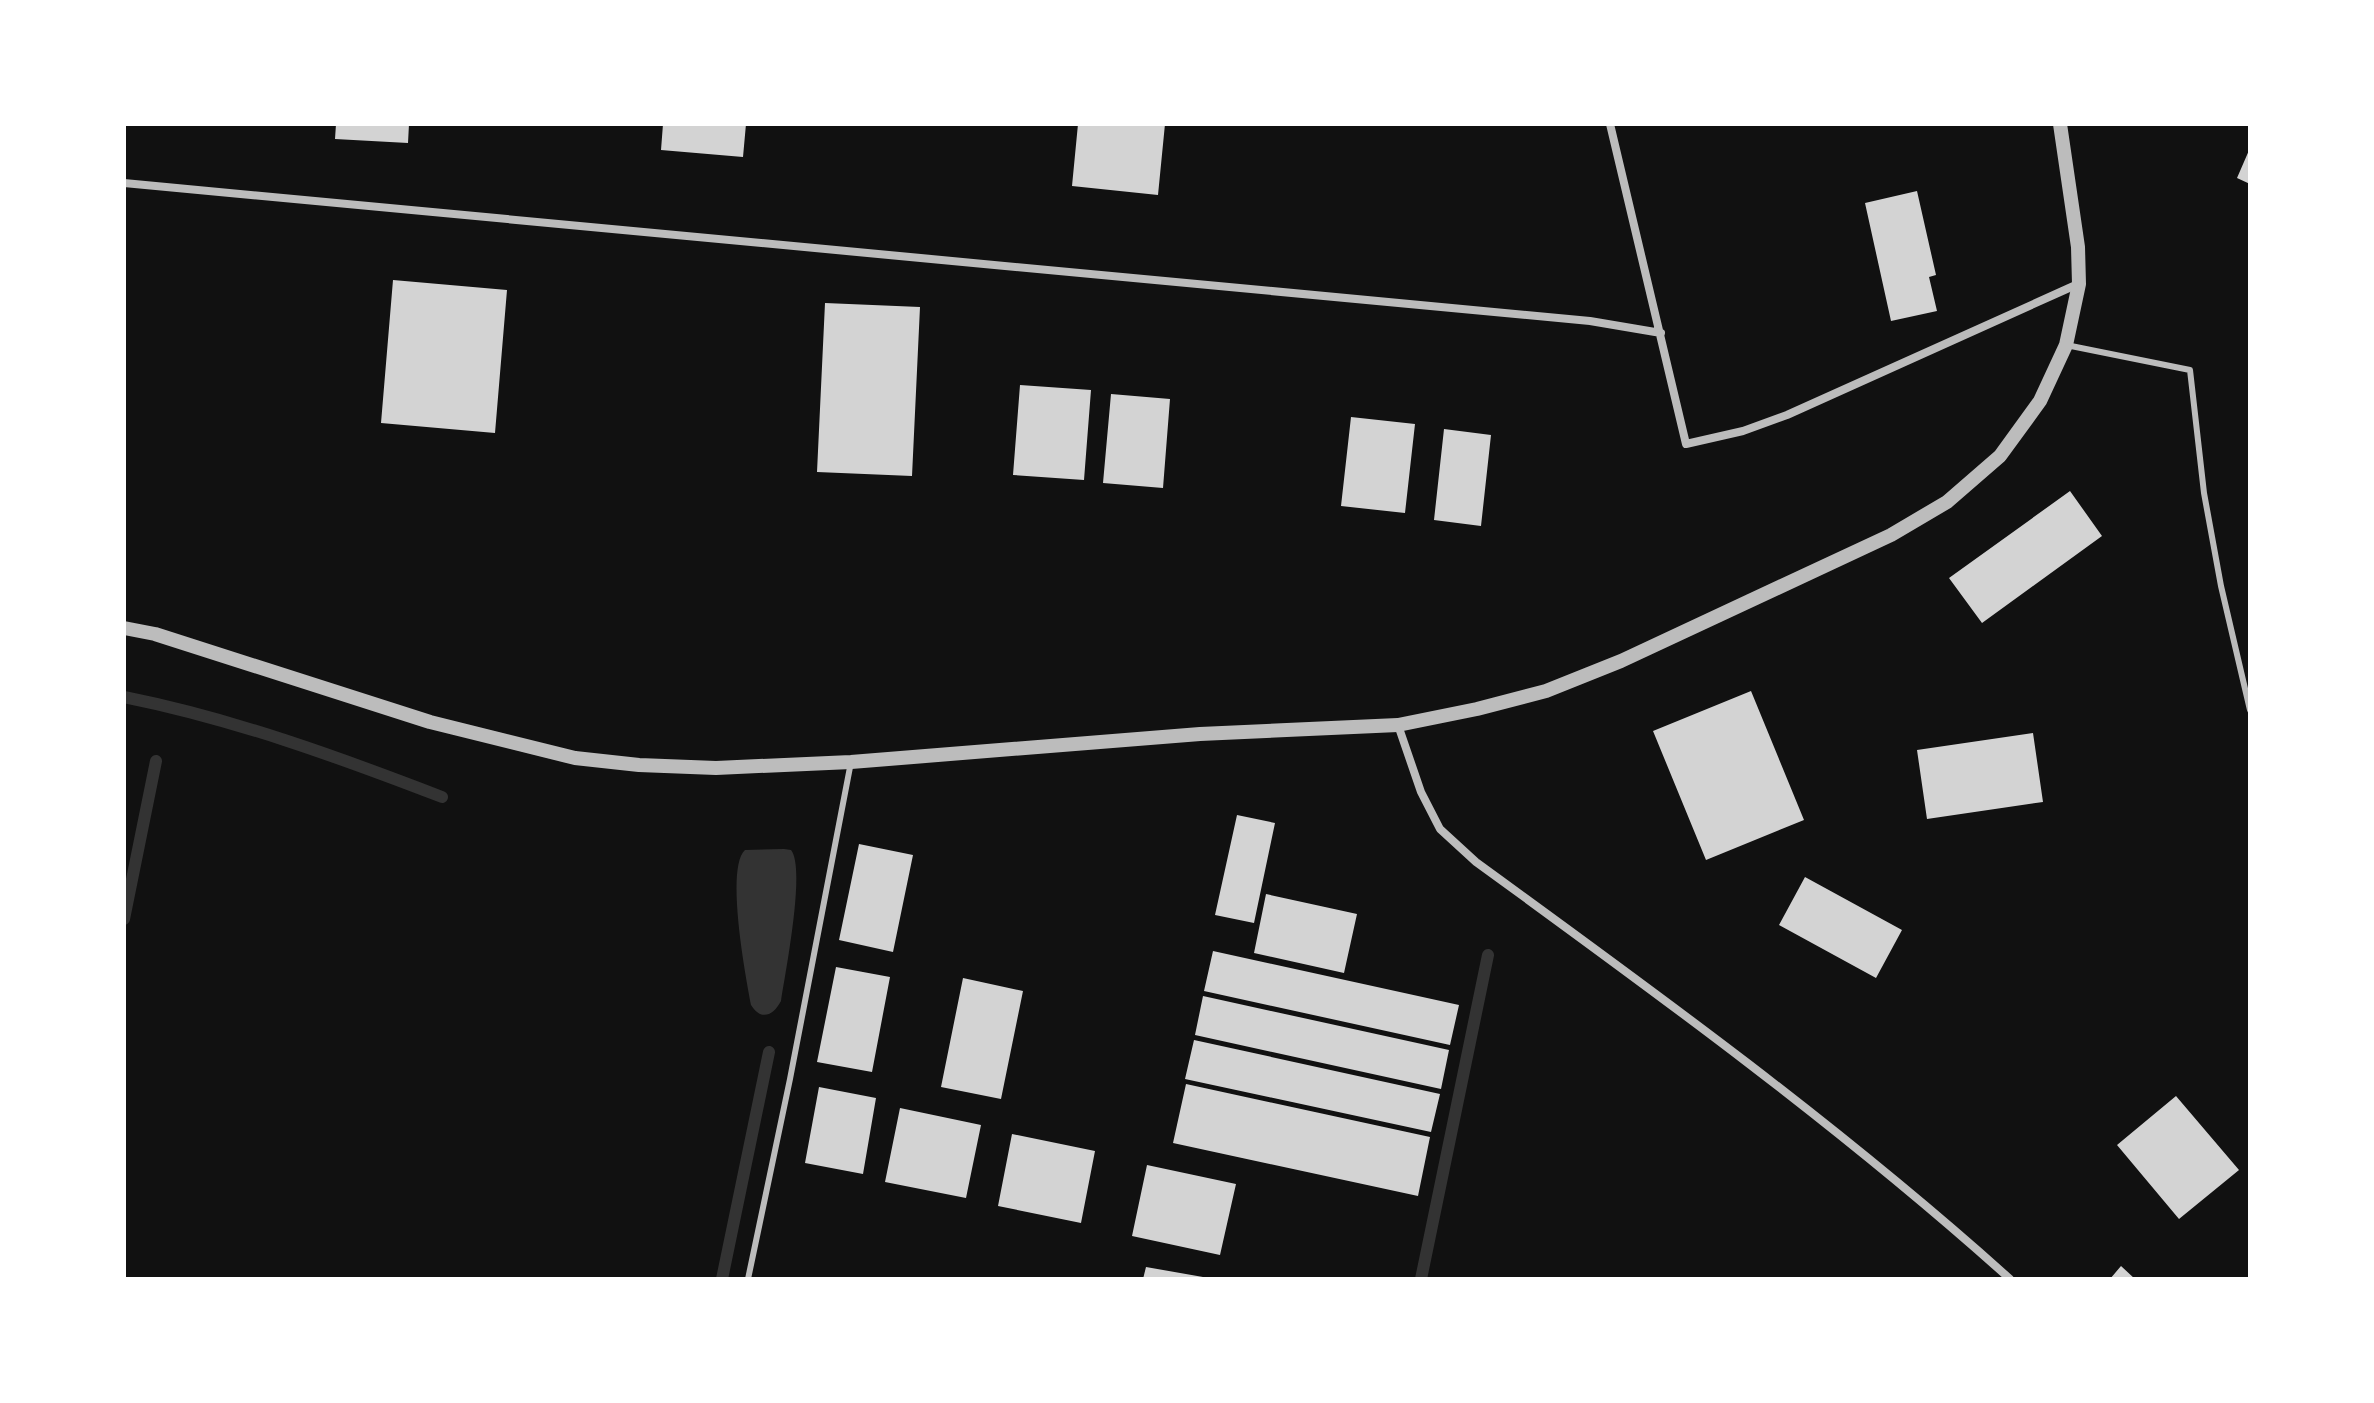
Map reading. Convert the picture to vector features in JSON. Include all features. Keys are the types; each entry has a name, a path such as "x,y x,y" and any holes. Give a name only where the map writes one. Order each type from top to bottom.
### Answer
{"street":[{"path":"1610,124 1686,444 1743,431 1787,415 2079,284"},
{"path":"124,628 155,634 430,722 575,758 639,765 716,768 851,762 1200,734 1398,725 1477,709 1546,691 1621,661 1891,535 1947,502 2000,456 2040,401 2066,345 2079,284 2078,247 2060,124"},
{"path":"124,183 1590,321 1661,333"},
{"path":"1398,725 1421,792 1440,829 1476,862 1806,1106 2010,1279"}],"lane":[{"path":"2066,345 2190,370 2204,493 2221,586 2250,710"},
{"path":"748,1279 851,762"}],"shaded area":[{"path":"745,850 791,850 795,861 793,922 781,1001 771,1013 763,1015 751,1005 745,972 737,900 739,861"}],"building":[{"path":"336,124 409,124 408,143 335,139"},
{"path":"663,124 746,124 743,157 661,150"},
{"path":"1078,124 1165,124 1158,195 1072,186"},
{"path":"2250,148 2250,184 2237,178"},
{"path":"1917,191 1936,275 1929,277 1937,311 1891,321 1865,203"},
{"path":"393,280 507,290 495,433 381,423"},
{"path":"825,303 920,307 912,476 817,472"},
{"path":"1020,385 1091,390 1084,480 1013,475"},
{"path":"1111,394 1170,399 1163,488 1103,483"},
{"path":"1351,417 1415,424 1405,513 1341,506"},
{"path":"1444,429 1491,435 1481,526 1434,520"},
{"path":"2070,491 2102,536 1982,623 1949,578"},
{"path":"1751,691 1804,820 1706,860 1653,731"},
{"path":"2033,733 2043,802 1927,819 1917,750"},
{"path":"1237,815 1275,823 1254,923 1215,915"},
{"path":"859,844 913,855 893,952 839,940"},
{"path":"1805,877 1902,930 1876,978 1779,925"},
{"path":"1266,894 1357,914 1344,973 1254,953"},
{"path":"1213,951 1459,1005 1450,1045 1204,991"},
{"path":"836,967 890,977 872,1072 817,1062"},
{"path":"963,978 1023,991 1001,1099 941,1087"},
{"path":"1203,996 1449,1050 1441,1089 1195,1035"},
{"path":"1194,1040 1440,1094 1431,1132 1185,1079"},
{"path":"1186,1084 1430,1137 1418,1196 1173,1143"},
{"path":"819,1087 876,1098 863,1174 805,1163"},
{"path":"2176,1096 2239,1170 2179,1219 2117,1145"},
{"path":"900,1108 981,1125 966,1198 885,1182"},
{"path":"1012,1134 1095,1151 1081,1223 998,1206"},
{"path":"1147,1165 1236,1184 1220,1255 1132,1236"},
{"path":"2121,1266 2135,1279 2110,1279"},
{"path":"1146,1267 1203,1277 1203,1279 1143,1279"}],"waterway":[{"path":"124,697 205,716 285,740 442,797"},
{"path":"124,919 156,761"},
{"path":"1421,1279 1488,955"},
{"path":"722,1279 769,1052"}]}
